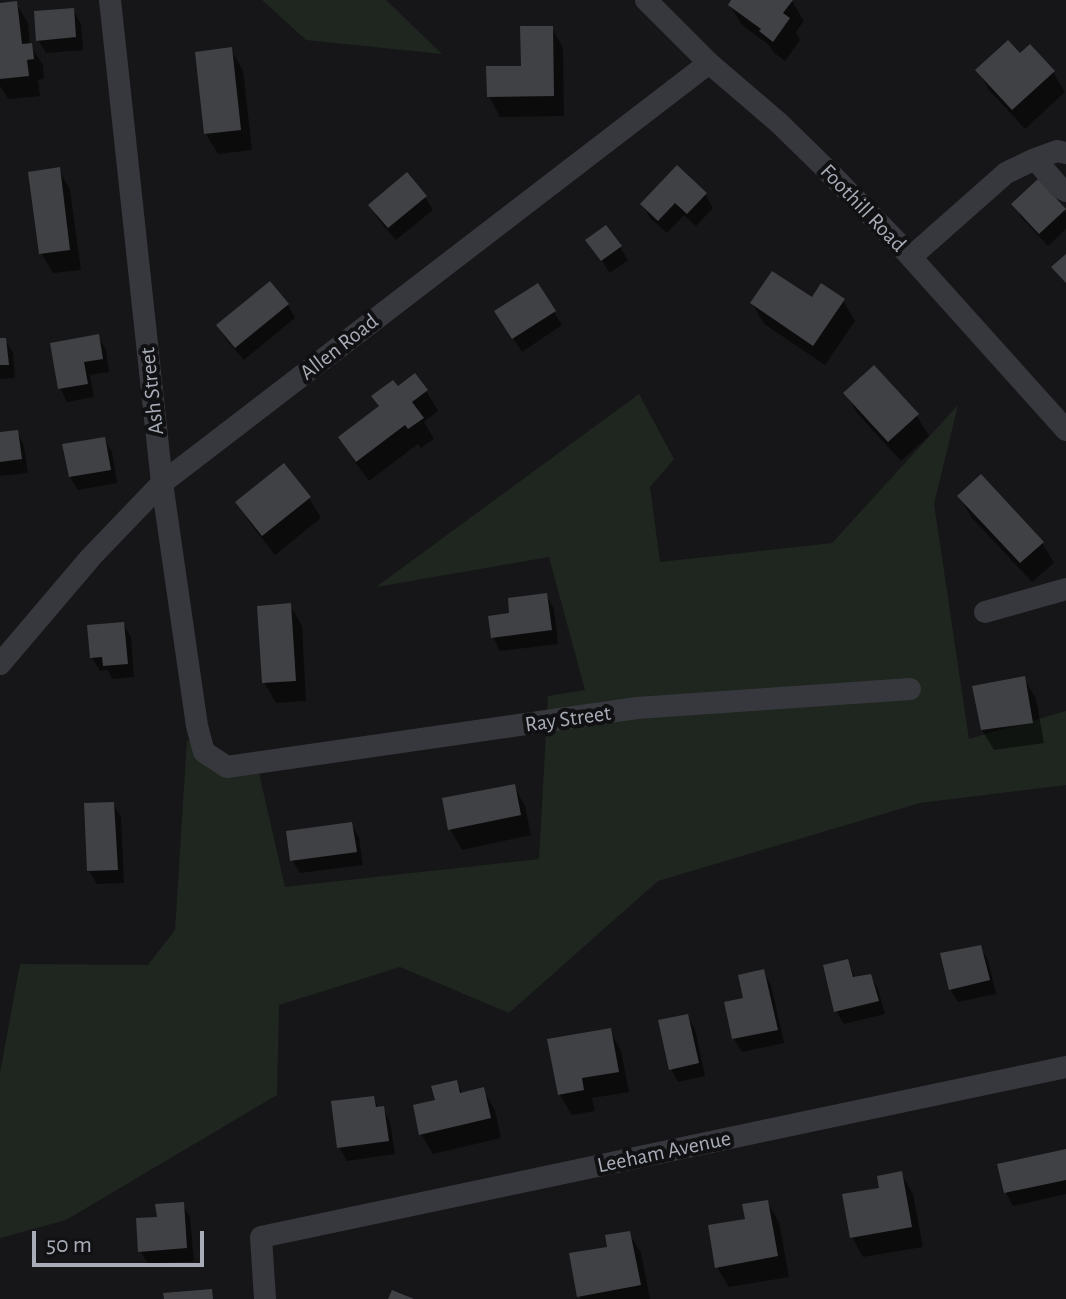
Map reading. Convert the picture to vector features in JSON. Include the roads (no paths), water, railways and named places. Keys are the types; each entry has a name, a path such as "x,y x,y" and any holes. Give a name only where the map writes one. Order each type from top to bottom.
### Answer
{"street":[{"name":"Ash Street","path":"110,0 162,483 197,726 204,752 227,767"},
{"name":"Foothill Road","path":"646,0 709,63 779,123 911,257 1066,430"},
{"name":"Allen Road","path":"0,664 91,557 162,483 709,63"},
{"path":"911,257 1006,173 1057,151 1066,153"},
{"path":"1035,159 1066,191"},
{"path":"985,612 1066,589"},
{"name":"Ray Street","path":"227,767 637,708 910,689"},
{"name":"Leeham Avenue","path":"265,1299 261,1237 1066,1067"}]}
